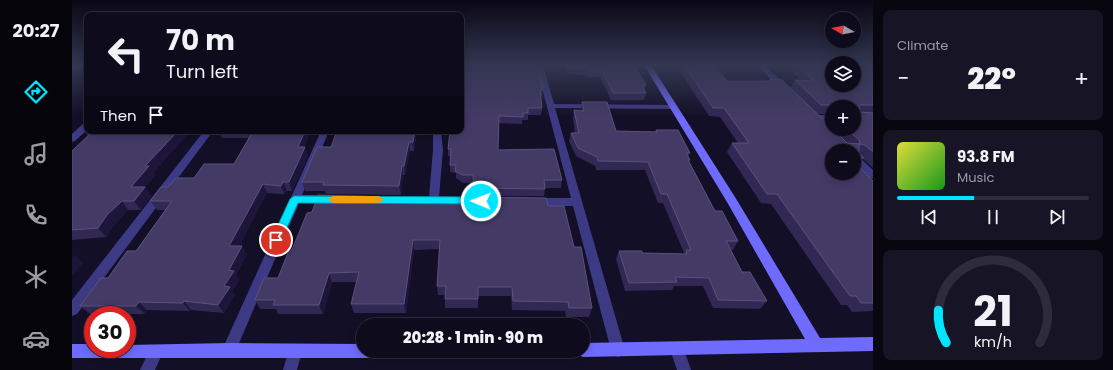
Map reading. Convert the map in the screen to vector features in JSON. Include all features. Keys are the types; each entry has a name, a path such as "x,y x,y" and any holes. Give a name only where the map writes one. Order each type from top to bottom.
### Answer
{"street":[{"path":"544,82 618,350"},
{"path":"657,82 731,200 816,344"},
{"path":"778,82 792,96"},
{"path":"550,106 672,107"},
{"path":"823,126 810,114 825,116"},
{"path":"72,139 84,128"},
{"path":"72,310 207,134"},
{"path":"229,350 324,134"},
{"path":"434,200 438,150 437,134"},
{"path":"861,165 873,176"},
{"path":"294,199 341,199"},
{"path":"403,200 496,201"},
{"path":"525,201 577,202"},
{"path":"590,350 677,349 816,344 872,345"},
{"path":"677,349 684,370"},
{"path":"72,351 356,351"},
{"path":"290,370 296,351"},
{"path":"147,370 156,352"}],"building":[{"path":"464,82 541,82 543,90 540,90 542,108 528,108 528,113 523,113 523,117 499,116 498,150 554,149 562,180 544,180 545,189 474,188 473,175 463,175 455,171 456,165 450,165 451,149 448,149 450,134 464,134"},
{"path":"608,82 644,82 646,85 642,86 646,93 613,93"},
{"path":"696,82 784,82 825,121 825,136 840,136 847,143 859,144 825,144 825,180 861,180 861,169 873,181 873,303 861,303 856,296 850,296 777,194 767,194 732,143 749,143 724,108 713,108"},
{"path":"797,82 825,82 825,92 861,92 861,82 873,82 873,105 861,105 861,100 825,100 825,105 821,105"},
{"path":"582,102 607,102 616,131 657,132 656,130 678,130 690,153 686,153 690,160 688,160 715,211 722,211 738,241 726,241 742,272 750,272 767,301 718,300 709,278 675,277 677,282 629,283 619,251 687,254 686,250 691,250 667,194 661,194 648,162 598,161 597,157 578,148 571,133 579,133 574,110 584,111"},
{"path":"861,112 873,113 873,152 865,145 859,144 860,141 855,136 861,136"},
{"path":"90,134 175,134 145,166 149,166 131,187 145,187 134,201 122,201 107,215 98,228 72,230 72,151"},
{"path":"251,134 304,134 298,147 305,147 289,182 283,182 281,186 263,184 229,246 242,246 229,270 234,271 224,286 230,287 218,305 184,301 183,303 139,302 136,306 80,306 101,278 108,278 127,251 136,251 172,201 150,201 161,187 168,187 176,178 194,178 204,164 234,164"},
{"path":"336,134 414,134 413,142 409,142 404,166 402,166 399,186 323,185 324,182 302,182 317,147 331,147"},
{"path":"318,195 425,198 424,203 475,203 475,197 546,198 548,206 564,206 574,247 581,247 592,308 569,308 568,302 513,301 512,287 478,287 478,299 445,299 446,286 437,286 440,240 413,240 404,304 351,304 359,272 329,273 319,305 273,305 275,300 255,300 264,278 278,278 289,250 292,250 307,213 312,212"}],"slow traffic":[{"path":"333,199 379,200"}],"route":[{"path":"276,240 294,199 481,201"}]}
